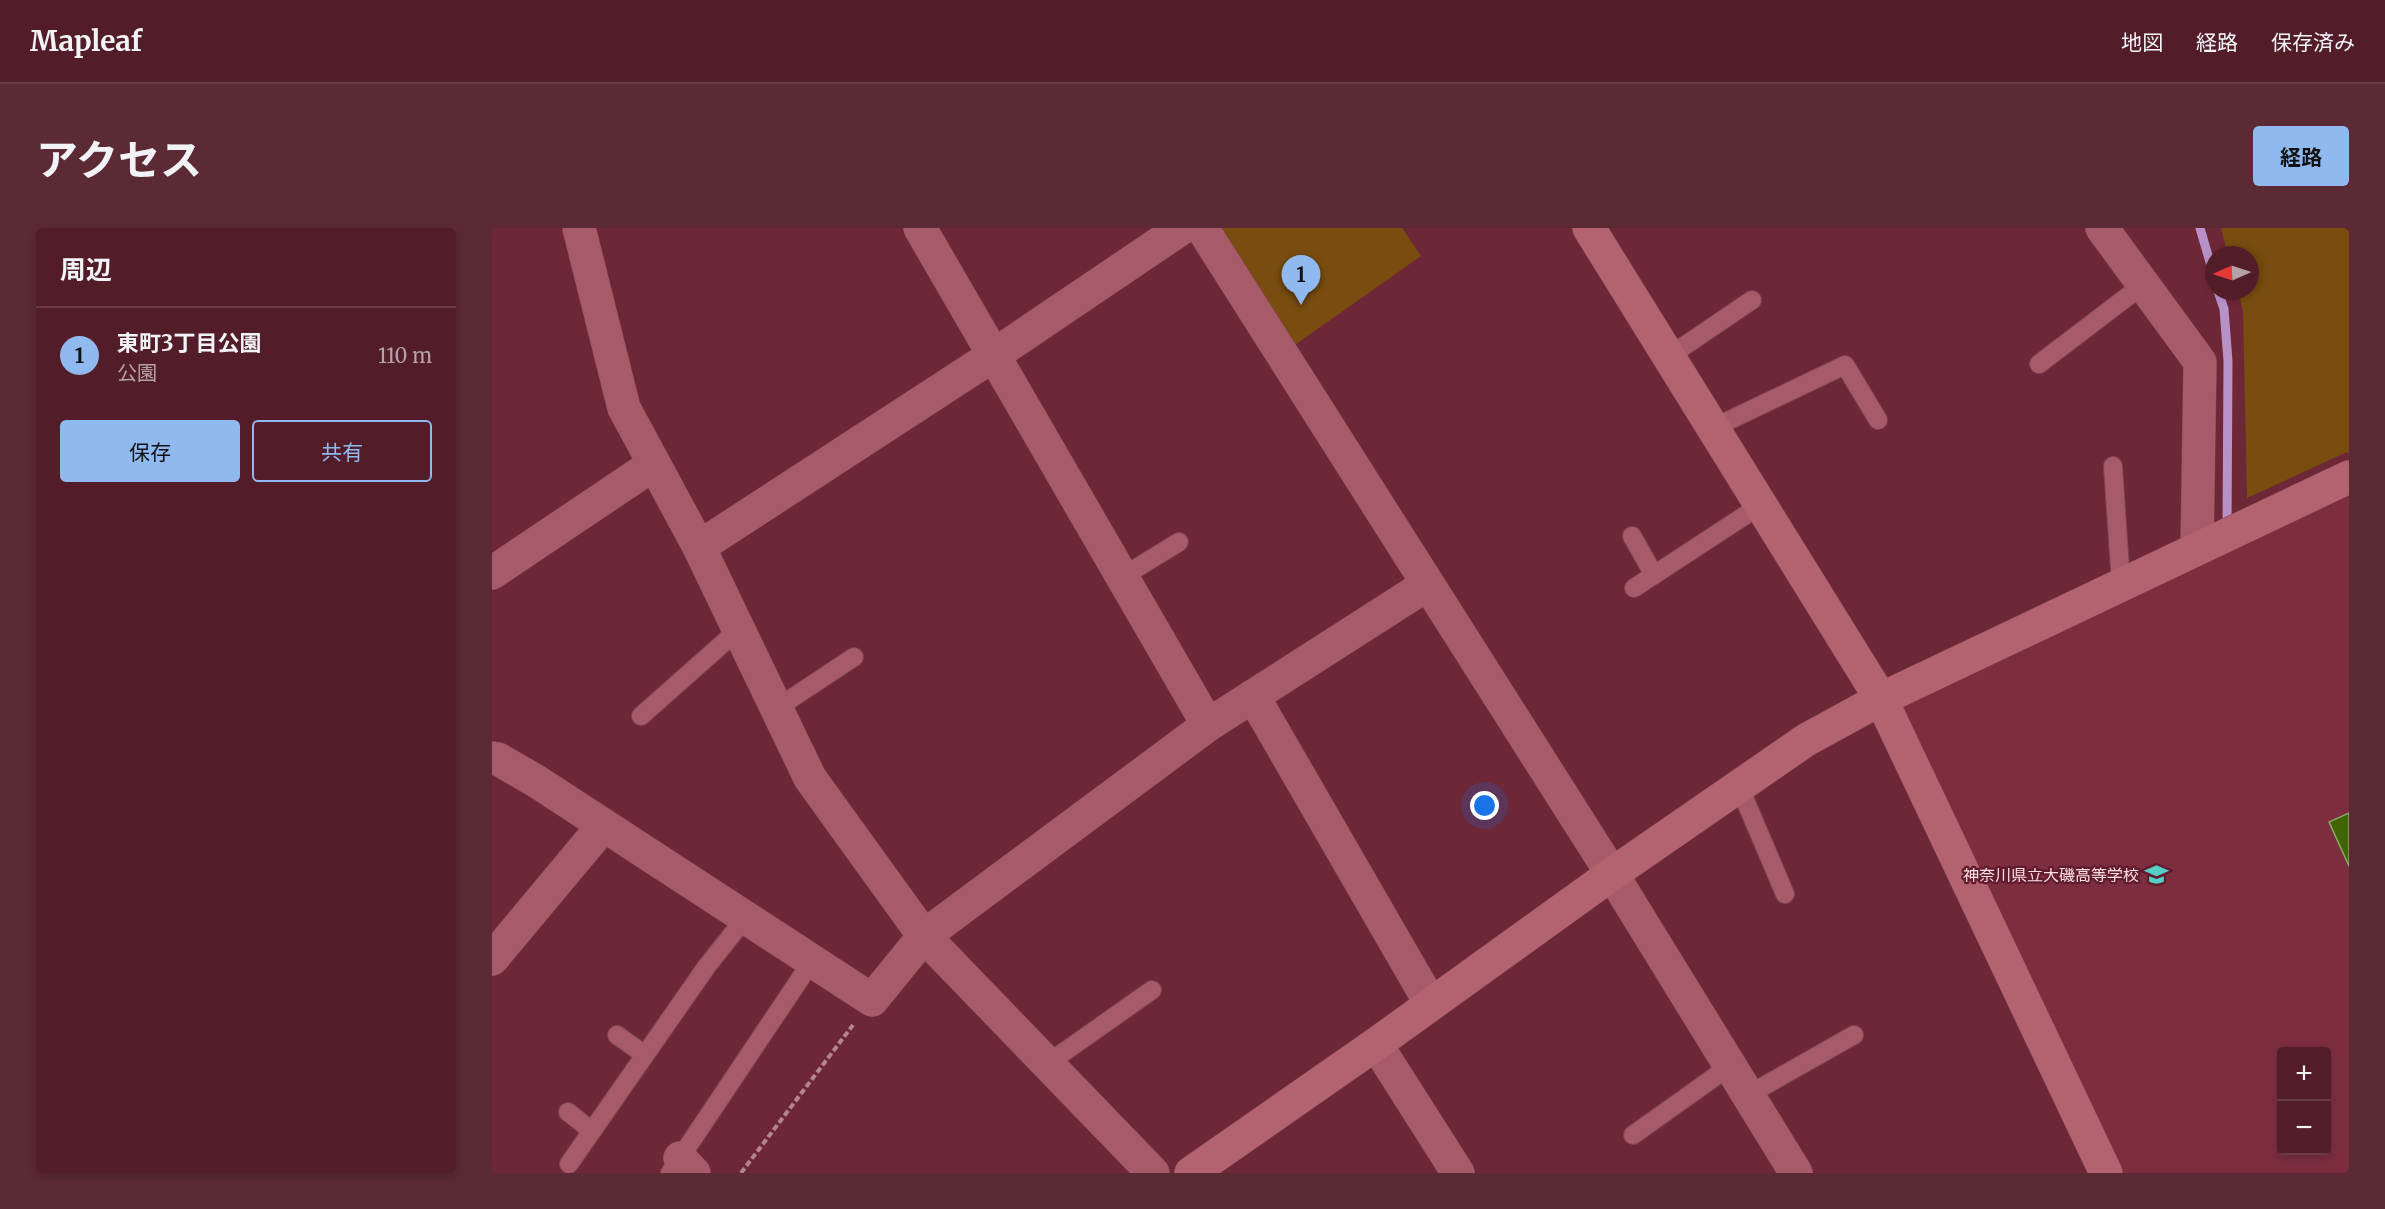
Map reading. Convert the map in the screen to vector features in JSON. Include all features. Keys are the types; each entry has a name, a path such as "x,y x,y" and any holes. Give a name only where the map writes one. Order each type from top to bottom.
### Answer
{"street":[{"path":"579,228 624,408 699,547 810,778 924,936 1153,1173"},
{"path":"920,228 1208,725"},
{"path":"699,547 994,355 1182,228"},
{"path":"1202,228 1612,874 1796,1173"},
{"path":"1589,228 1881,699 2106,1173"},
{"path":"2102,228 2200,362 2202,546"},
{"path":"492,573 654,464"},
{"path":"1191,1173 1376,1044 1612,874 1806,740 1881,699 2349,477"},
{"path":"492,758 498,759 536,781 872,1000 924,936 1208,725 1428,584"},
{"path":"1253,696 1431,1004"},
{"path":"492,959 603,826"},
{"path":"1376,1044 1458,1173"}],"lane":[{"path":"2039,364 2144,284"},
{"path":"1668,357 1752,300"},
{"path":"1713,428 1845,364 1878,420"},
{"path":"2113,466 2121,584"},
{"path":"1634,588 1761,505"},
{"path":"1632,536 1654,575"},
{"path":"1122,577 1179,542"},
{"path":"641,716 738,630"},
{"path":"777,708 854,657"},
{"path":"1739,786 1785,894"},
{"path":"568,1164 707,966 746,917"},
{"path":"682,1168 812,961"},
{"path":"1047,1064 1152,990"},
{"path":"617,1035 645,1055"},
{"path":"1748,1095 1854,1035"},
{"path":"1633,1135 1730,1066"},
{"path":"568,1112 592,1131"}],"path":[{"path":"741,1173 872,1000"}],"shaded area":[{"path":"1202,228 1402,228 1421,256 1282,354"},
{"path":"2221,228 2349,228 2349,455 2347,452 2247,498 2243,311 2240,300 2259,300 2259,246 2226,246"},
{"name":"神奈川県立大磯高等学校","path":"2349,477 2349,1173 2106,1173 1882,699"}],"building":[{"path":"2349,813 2349,866 2329,822"}],"waterway":[{"path":"2200,228 2205,246"},
{"path":"2221,300 2224,309 2228,361 2227,529"}],"place":[{"name":"東町3丁目公園","path":"1301,305"},
{"name":"神奈川県立大磯高等学校","path":"2157,875"}]}
